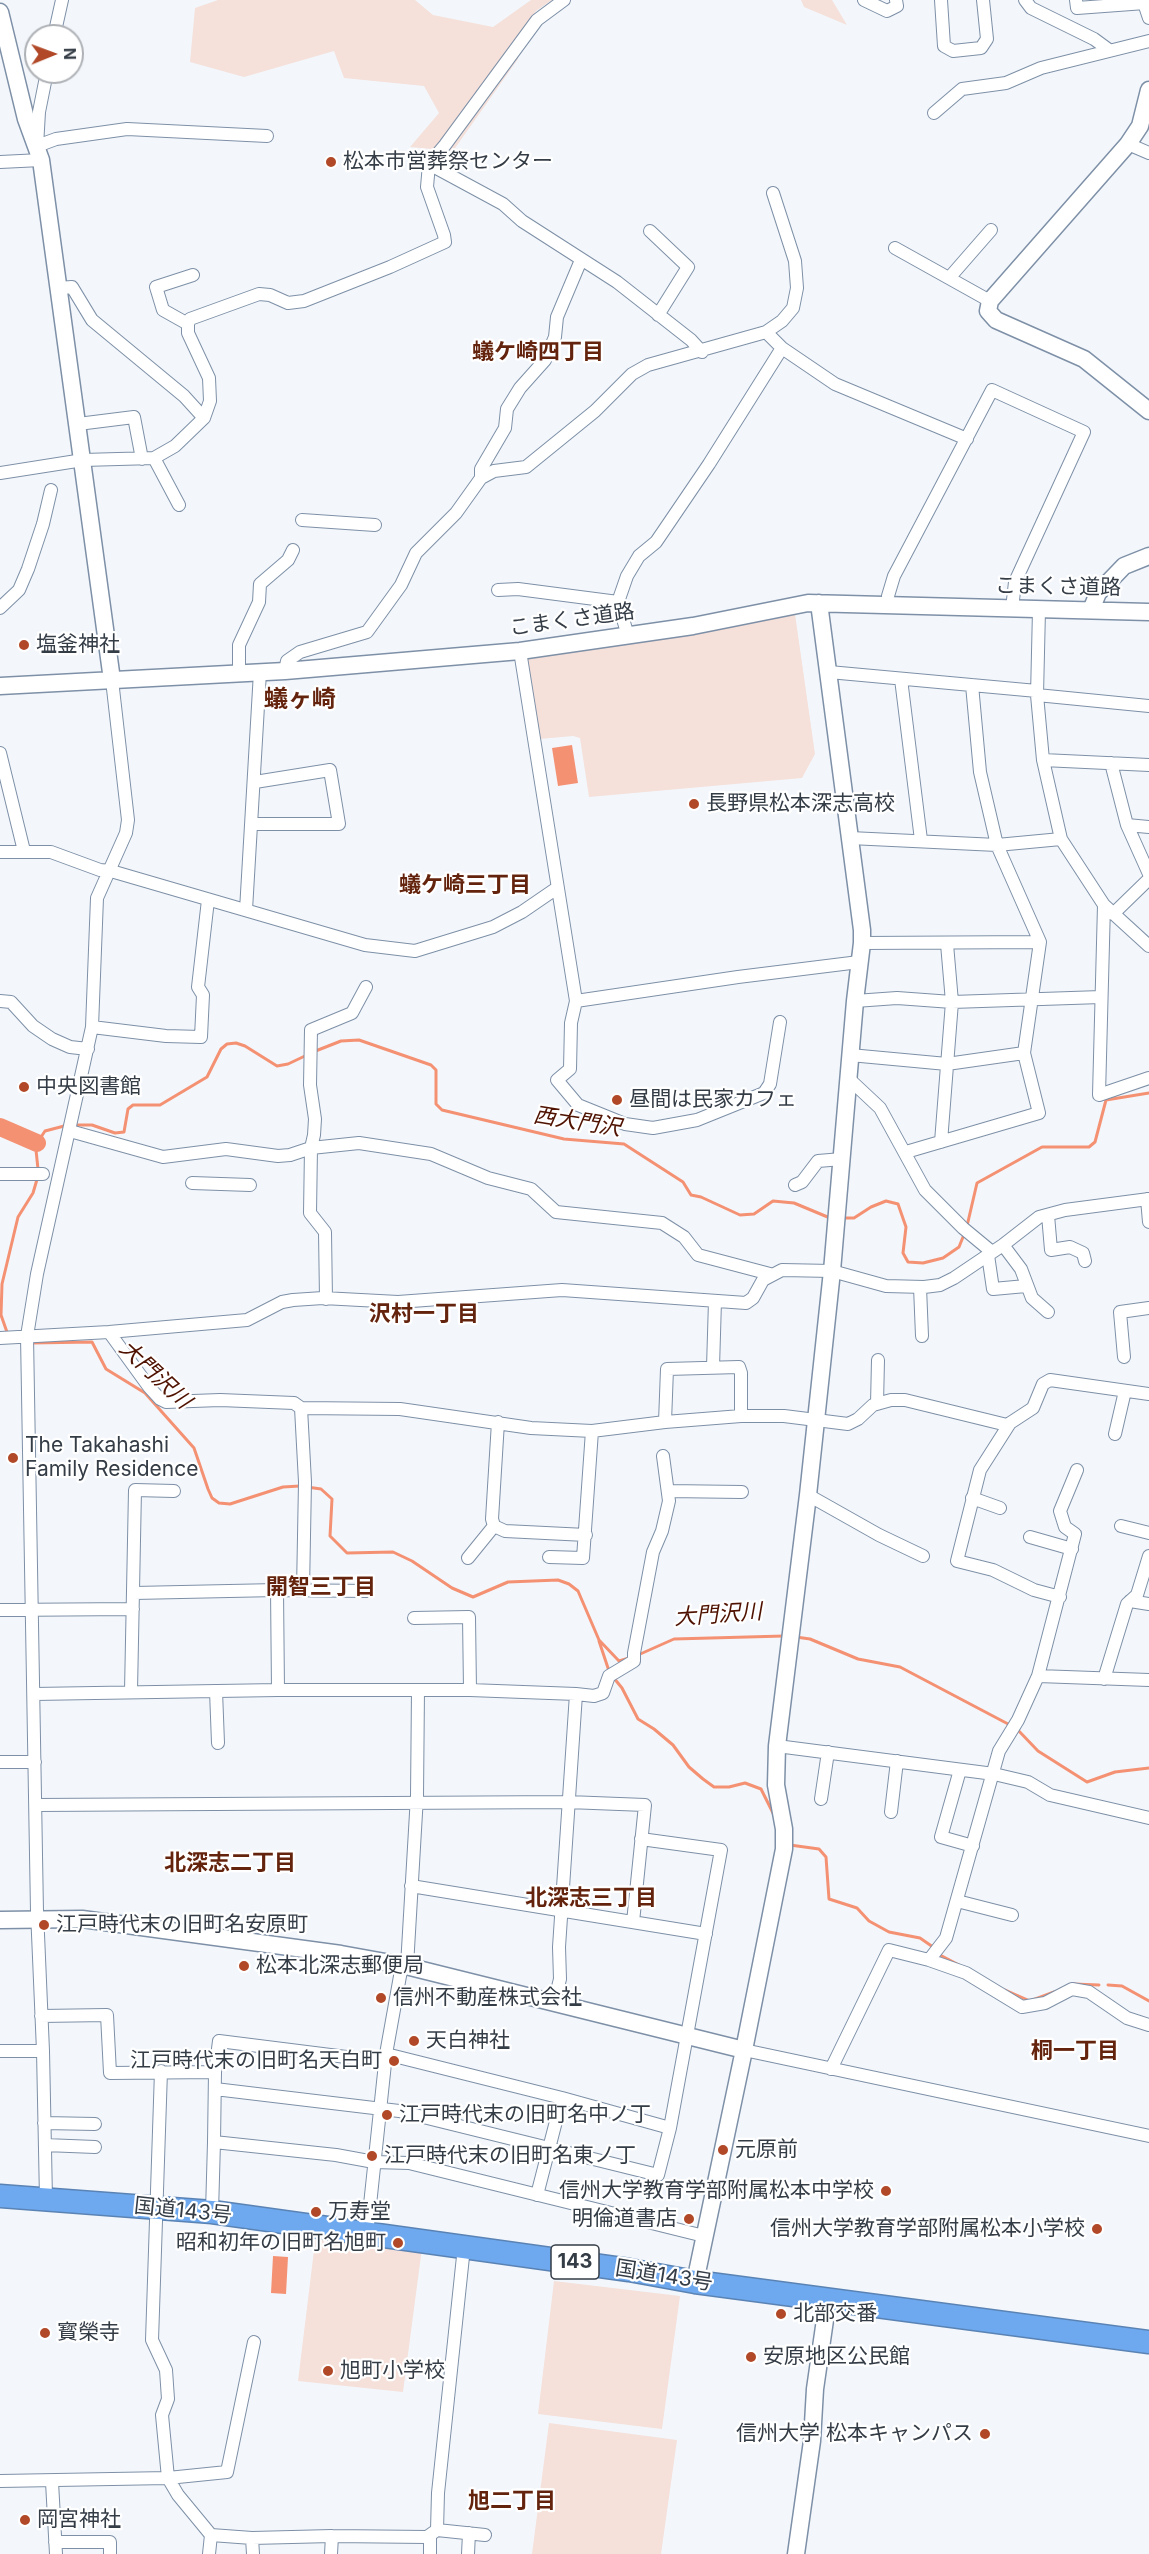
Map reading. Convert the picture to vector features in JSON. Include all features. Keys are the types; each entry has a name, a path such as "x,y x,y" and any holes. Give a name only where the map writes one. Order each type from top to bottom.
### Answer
{"highway":[{"name":"国道143号","path":"0,2196 212,2212 694,2282 1149,2342"}],"street":[{"path":"57,24 62,0"},
{"path":"0,473 83,460 148,458 175,446 204,418 210,401 209,378 188,333 190,319 259,294 270,295 288,303 304,301 390,267 445,242 427,188 429,164 453,136 537,20 564,0"},
{"path":"864,0 887,11 897,6 896,0"},
{"path":"941,0 944,46 953,51 981,48 987,39 983,0"},
{"path":"1025,0 1031,8 1095,39 1109,50"},
{"path":"1076,0 1077,8 1144,2 1149,18"},
{"path":"0,12 3,37 26,119 39,153"},
{"path":"934,113 962,89 1006,83 1041,68 1149,41"},
{"path":"45,84 39,112 39,153 83,460 128,820 126,833 111,871 97,898 92,1027 37,1274 27,1341 46,2199"},
{"path":"1149,90 1140,126 1128,144 990,301 988,310 996,321 1084,359 1149,411"},
{"path":"0,162 39,153 56,140 127,129 267,136"},
{"path":"1128,144 1149,153"},
{"path":"429,164 503,204 522,221 617,282 691,340 702,352"},
{"path":"285,671 287,662 300,652 367,632 401,585 416,554 456,513 481,478 494,471 526,467 595,411 632,374 648,365 702,352 766,332 782,321 793,308 797,288 795,261 790,240 773,193"},
{"path":"950,277 992,230"},
{"path":"650,231 688,267 658,315"},
{"path":"895,248 990,301"},
{"path":"481,478 481,469 505,428 507,409 520,388 545,360 555,337 557,317 581,261"},
{"path":"188,324 164,310 156,287 193,275"},
{"path":"58,288 72,287 92,320 184,396 204,418"},
{"path":"766,332 782,348 836,384 967,439"},
{"path":"628,636 624,615 618,602 627,576 639,556 656,542 709,464 782,348"},
{"path":"888,596 894,576 992,390 1084,432 1015,582 1012,609"},
{"path":"78,424 134,417 148,458 179,505"},
{"path":"0,608 19,590 43,524 51,490"},
{"path":"302,520 375,525"},
{"path":"239,672 239,645 259,602 260,584 288,560 293,550"},
{"path":"1091,610 1098,593 1124,566 1149,556"},
{"path":"498,590 518,589 618,602"},
{"path":"694,2282 744,2050 784,1845 776,1785 777,1746 808,1495 832,1271 862,943 819,603"},
{"name":"こまくさ道路","path":"0,686 285,671 520,651 628,636 819,603 1149,612"},
{"path":"1039,610 1037,693 1043,760 1061,839 1109,909 1149,946"},
{"path":"520,651 576,1001 571,1023 570,1069 557,1080 578,1105 625,1124 653,1128 697,1120 764,1093 770,1084 780,1022"},
{"path":"246,910 260,672"},
{"path":"829,672 972,685 1149,706"},
{"path":"901,679 921,840"},
{"path":"906,1152 1038,1113 1024,1053 1040,942 998,845 981,772 972,685"},
{"path":"0,753 24,851"},
{"path":"1043,760 1149,765"},
{"path":"1111,763 1127,825 1149,874"},
{"path":"252,824 339,824 330,770 255,782"},
{"path":"1127,825 1149,826"},
{"path":"850,838 998,845 1061,839"},
{"path":"0,852 51,852 100,870 111,871 365,945 415,951 493,927 522,912 557,888"},
{"path":"1149,879 1109,909 1101,997 1099,1095 1149,1078"},
{"path":"92,1027 166,1036 201,1036 203,995 198,987 208,900"},
{"path":"862,943 1040,942"},
{"path":"941,1142 952,1002 948,944"},
{"path":"576,1001 859,962"},
{"path":"326,1299 325,1232 310,1213 311,1148 315,1119 310,1085 311,1030 352,1013 366,987"},
{"path":"855,1001 897,998 952,1002 1101,997"},
{"path":"0,1001 10,1002 33,1026 52,1039 70,1047 88,1049"},
{"path":"850,1055 947,1064 1024,1053"},
{"path":"848,1078 880,1108 925,1190 990,1254 993,1289 1026,1286"},
{"path":"71,1127 163,1157 226,1149 278,1156 290,1155 311,1148 360,1143 431,1154 488,1178 531,1189 556,1212 662,1223 684,1237 698,1255 770,1274"},
{"path":"795,1185 802,1182 818,1161 842,1159"},
{"path":"0,1174 39,1174"},
{"path":"192,1183 250,1185"},
{"path":"6,1338 27,1341 247,1320 282,1302 326,1299 398,1302 562,1290 746,1303 753,1298 763,1280 770,1274 782,1270 832,1271 886,1286 940,1285 1004,1245 1040,1217 1065,1210 1148,1199 1149,1222"},
{"path":"1048,1215 1051,1250 1070,1247 1083,1253 1084,1262"},
{"path":"1004,1245 1021,1269 1032,1298 1048,1312"},
{"path":"920,1287 922,1336"},
{"path":"713,1367 715,1301"},
{"path":"1124,1357 1120,1312 1149,1308"},
{"path":"109,1332 149,1387 166,1402 220,1400 294,1403 301,1408 400,1409 531,1428 592,1431 741,1416 784,1416 848,1424 877,1404 905,1400 1007,1425 1033,1408 1043,1384 1050,1380 1149,1394"},
{"path":"877,1404 878,1360"},
{"path":"665,1422 667,1369 739,1367 741,1416"},
{"path":"1115,1434 1125,1391"},
{"path":"301,1408 305,1487 303,1590"},
{"path":"498,1422 492,1519 494,1526 505,1531 586,1535"},
{"path":"1010,1423 980,1470 957,1561 993,1570 1034,1590 1060,1597"},
{"path":"549,1557 584,1558 592,1431"},
{"path":"34,1694 278,1690 470,1690 594,1696 603,1693 609,1676 634,1661 653,1552 662,1531 669,1502 663,1456"},
{"path":"929,1960 946,1938 999,1751 1015,1725 1038,1676 1075,1534 1065,1527 1060,1511 1077,1470"},
{"path":"131,1691 135,1491 174,1491"},
{"path":"668,1491 742,1492"},
{"path":"808,1495 879,1535 923,1556"},
{"path":"972,1498 1000,1508"},
{"path":"468,1558 494,1526"},
{"path":"1121,1526 1149,1533"},
{"path":"1030,1537 1072,1549"},
{"path":"1104,1679 1127,1604 1137,1595 1149,1556"},
{"path":"277,1590 278,1690"},
{"path":"134,1593 367,1591"},
{"path":"1130,1601 1149,1604"},
{"path":"0,1610 133,1609"},
{"path":"414,1618 469,1617 470,1690"},
{"path":"1038,1676 1149,1680"},
{"path":"367,2233 386,2058 405,1965 416,1802 418,1690"},
{"path":"216,1691 218,1743"},
{"path":"554,2003 560,1979 559,1947 576,1694"},
{"path":"777,1746 994,1774 1028,1782 1050,1795 1149,1818"},
{"path":"821,1798 828,1752"},
{"path":"891,1812 897,1761"},
{"path":"0,1762 35,1762"},
{"path":"960,1770 941,1837 973,1846"},
{"path":"36,1805 416,1802 568,1802 645,1805 633,1922"},
{"path":"215,2089 399,2111 658,2175 670,2128 721,1851 641,1839"},
{"path":"411,1886 706,1934"},
{"path":"957,1901 1012,1915"},
{"path":"0,1920 82,1919 341,1954 405,1965 744,2050 1149,2136"},
{"path":"831,2069 889,1950 929,1960 966,1973 1022,2007 1045,2003 1072,1989 1089,1992 1127,2018 1149,2025"},
{"path":"41,2016 107,2015 110,2073 215,2072"},
{"path":"212,2212 215,2072 219,2041 386,2058 562,2098 670,2128"},
{"path":"0,2051 43,2051"},
{"path":"161,2071 152,2340 166,2370 168,2399 162,2415 168,2478 178,2495 211,2535 252,2538 427,2537 434,2532 485,2535"},
{"path":"537,2195 562,2098"},
{"path":"44,2123 95,2124"},
{"path":"214,2142 336,2155 375,2162 409,2163 704,2236"},
{"path":"45,2145 95,2147"},
{"path":"430,2554 464,2247"},
{"path":"796,2554 812,2441 815,2389 828,2299"},
{"path":"0,2481 52,2482 168,2478 227,2472 254,2342"},
{"path":"52,2482 55,2548 110,2542 110,2554"},
{"path":"468,2554 469,2533"},
{"path":"208,2554 211,2535"},
{"path":"331,2554 332,2536"},
{"path":"252,2538 253,2554"}],"shaded area":[{"path":"218,0 415,0 433,15 493,27 531,0 552,0 536,11 521,32 518,59 453,151 410,147 439,113 424,86 344,78 334,51 244,77 190,62 195,8"},
{"path":"801,0 832,0 847,25 804,7"},
{"path":"795,614 815,754 802,778 589,797 580,738 573,736 540,739 526,657"},
{"path":"572,745 578,783 558,786 552,748"},
{"path":"316,2234 422,2248 403,2392 298,2381"},
{"path":"273,2256 288,2257 286,2294 271,2293"},
{"path":"554,2281 680,2296 662,2429 538,2414"},
{"path":"549,2423 677,2440 661,2554 532,2554"}],"waterway":[{"name":"西大門沢","path":"313,1052 341,1041 359,1040 431,1065 436,1070 436,1104 442,1110 564,1139 624,1144 683,1182 691,1195 701,1197 740,1215 754,1214 773,1201 794,1203 830,1218"},
{"name":"西大門沢","path":"75,1125 92,1125 115,1133 124,1132 128,1109 133,1105 160,1105 207,1077 221,1049 227,1044 236,1043 245,1046 277,1066 288,1064 307,1055"},
{"name":"西大門沢","path":"967,1226 977,1183 1042,1147 1089,1147 1095,1142 1106,1100 1149,1093"},
{"name":"西大門沢","path":"38,1169 37,1143 45,1131 68,1125"},
{"name":"大門沢川","path":"0,1127 37,1143"},
{"name":"大門沢川","path":"8,1335 1,1315 2,1284 18,1217 33,1193 38,1176"},
{"name":"西大門沢","path":"843,1218 854,1218 886,1201 898,1204 906,1227 903,1253 908,1262 923,1263 943,1258 959,1247 965,1232"},
{"name":"大門沢川","path":"31,1343 92,1342 106,1369 145,1393 194,1448 212,1498 219,1503 230,1504 283,1487 300,1486"},
{"name":"大門沢川","path":"307,1487 321,1489 332,1499 330,1536 347,1553 393,1552 412,1561 452,1588 473,1597 508,1582 558,1580 569,1584 578,1591 599,1640 619,1661 629,1658"},
{"name":"大門沢川","path":"638,1655 674,1639 784,1636"},
{"name":"大門沢川","path":"796,1637 810,1639 858,1659 900,1667 1010,1725"},
{"path":"599,1641 609,1671"},
{"path":"613,1677 622,1688 638,1719 673,1745 689,1767 714,1787 729,1787 745,1783 761,1789 774,1815"},
{"name":"大門沢川","path":"1016,1728 1038,1751 1087,1782 1115,1772 1149,1768"},
{"path":"790,1845 819,1849 826,1857 829,1899 857,1908 869,1921 889,1932 920,1938 933,1947"},
{"path":"940,1955 959,1965"},
{"path":"1074,1984 1099,1985"},
{"path":"1108,1985 1122,1986 1149,2001"},
{"path":"1005,1990 1030,2001 1054,1992"}],"place":[{"name":"松本市営葬祭センター","path":"331,162"},
{"name":"塩釜神社","path":"24,645"},
{"name":"長野県松本深志高校","path":"694,804"},
{"name":"中央図書館","path":"24,1087"},
{"name":"昼間は民家カフェ","path":"617,1100"},
{"name":"The Takahashi Family Residence","path":"13,1458"},
{"name":"江戸時代末の旧町名安原町","path":"44,1925"},
{"name":"松本北深志郵便局","path":"244,1966"},
{"name":"信州不動産株式会社","path":"381,1998"},
{"name":"天白神社","path":"414,2041"},
{"name":"江戸時代末の旧町名天白町","path":"394,2061"},
{"name":"江戸時代末の旧町名中ノ丁","path":"387,2115"},
{"name":"元原前","path":"723,2150"},
{"name":"江戸時代末の旧町名東ノ丁","path":"372,2156"},
{"name":"信州大学教育学部附属松本中学校","path":"886,2191"},
{"name":"万寿堂","path":"316,2212"},
{"name":"明倫道書店","path":"689,2219"},
{"name":"信州大学教育学部附属松本小学校","path":"1097,2229"},
{"name":"昭和初年の旧町名旭町","path":"398,2243"},
{"name":"北部交番","path":"781,2314"},
{"name":"寳榮寺","path":"45,2333"},
{"name":"安原地区公民館","path":"751,2357"},
{"name":"旭町小学校","path":"328,2371"},
{"name":"信州大学 松本キャンパス","path":"985,2434"},
{"name":"岡宮神社","path":"25,2520"}],"district":[{"name":"蟻ケ崎四丁目","path":"538,352"},
{"name":"蟻ヶ崎","path":"300,700"},
{"name":"蟻ケ崎三丁目","path":"465,885"},
{"name":"沢村一丁目","path":"424,1314"},
{"name":"開智三丁目","path":"321,1587"},
{"name":"北深志二丁目","path":"230,1863"},
{"name":"北深志三丁目","path":"591,1898"},
{"name":"桐一丁目","path":"1075,2051"},
{"name":"旭二丁目","path":"512,2501"}]}
